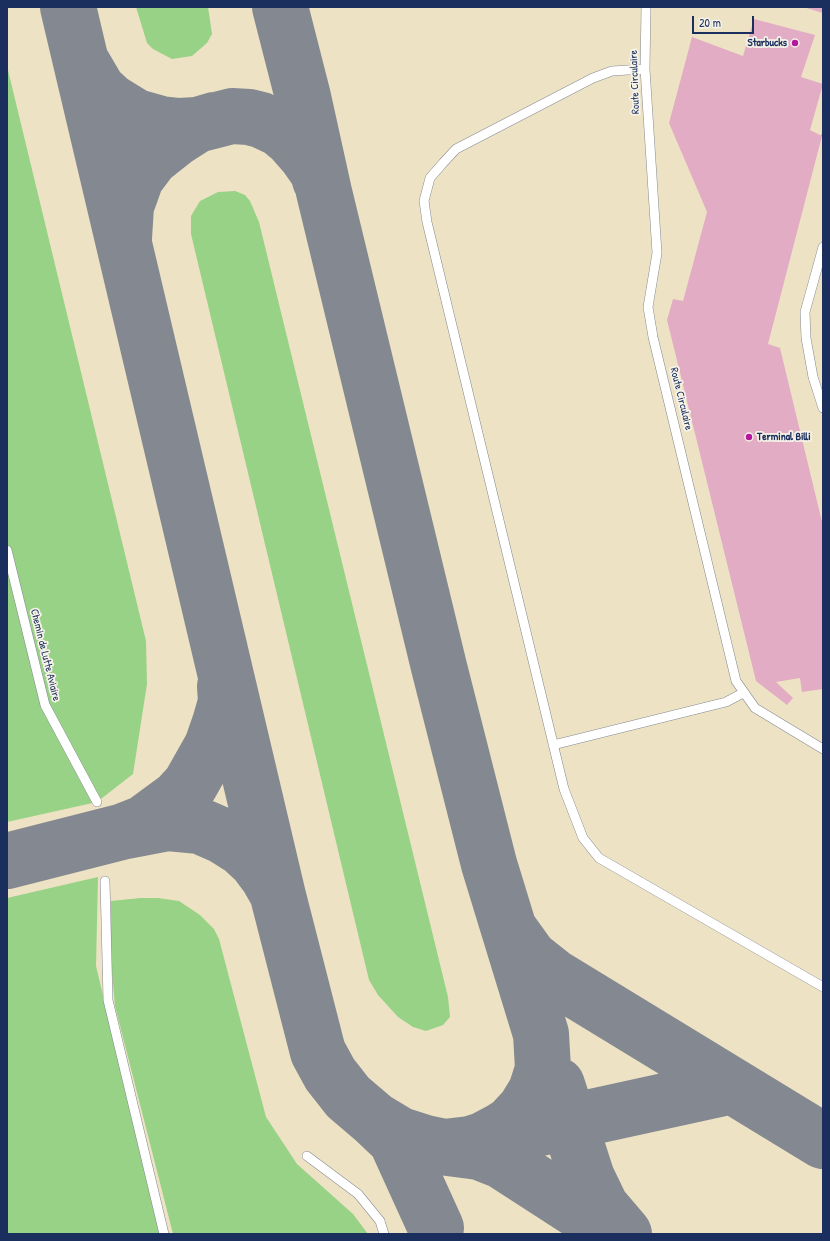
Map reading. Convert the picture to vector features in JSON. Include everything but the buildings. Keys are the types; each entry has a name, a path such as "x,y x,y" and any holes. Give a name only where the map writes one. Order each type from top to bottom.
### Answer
{"lane":[{"name":"Route Circulaire","path":"646,7 645,69 657,253 648,307 653,337 736,681 755,708 823,749"},
{"path":"645,69 612,71 593,78 456,150 430,178 424,201 429,230 564,789 583,838 599,858 823,986"},
{"path":"823,247 805,312 806,338 813,377 823,408"},
{"name":"Chemin de Lutte Aviaire","path":"7,550 45,705 97,802"},
{"path":"553,745 726,702 743,693"},
{"path":"105,881 108,1000 164,1234"},
{"path":"307,1156 358,1194 380,1221 384,1234"}],"green space":[{"path":"136,7 208,7 212,34 207,43 192,56 172,59 153,49 147,43"},
{"path":"7,66 146,641 147,684 133,774 97,802 7,822"},
{"path":"235,191 245,195 250,201 259,222 448,997 450,1017 443,1025 426,1031 413,1027 398,1017 378,995 369,980 191,234 191,216 200,201 218,192"},
{"path":"98,877 96,966 160,1234 7,1234 7,898"},
{"path":"158,898 179,901 200,915 214,929 219,939 266,1117 297,1164 353,1214 368,1234 173,1234 115,1006 111,961 111,901"}],"taxiway":[{"path":"68,7 278,896 318,1052 330,1074 348,1097 375,1120 400,1135 425,1143 444,1147 470,1144 483,1140 500,1131 511,1124 525,1109 536,1091 543,1069 541,1034 489,864 439,667 324,192 303,97 280,7"},
{"path":"81,61 98,90 110,101 136,117 161,124 179,126 197,125 232,116 249,117 261,120 280,129 292,139 306,155 318,172 320,180"},
{"path":"124,238 126,206 136,178 151,158 175,139 197,125 214,120"},
{"path":"121,832 144,823 178,798 190,785 212,746 226,702 225,686"},
{"path":"7,861 121,832 168,823 200,826 223,836 242,848 256,861 276,891"},
{"path":"512,933 530,958 554,977 823,1141"},
{"path":"557,1085 587,1178 601,1207 624,1234"},
{"path":"486,1140 733,1086"},
{"path":"375,1120 396,1140 436,1228"},
{"path":"448,1148 479,1152 502,1161 615,1234"}],"place":[{"name":"Starbucks","path":"795,43"},
{"name":"Terminal Billi","path":"749,437"}]}
